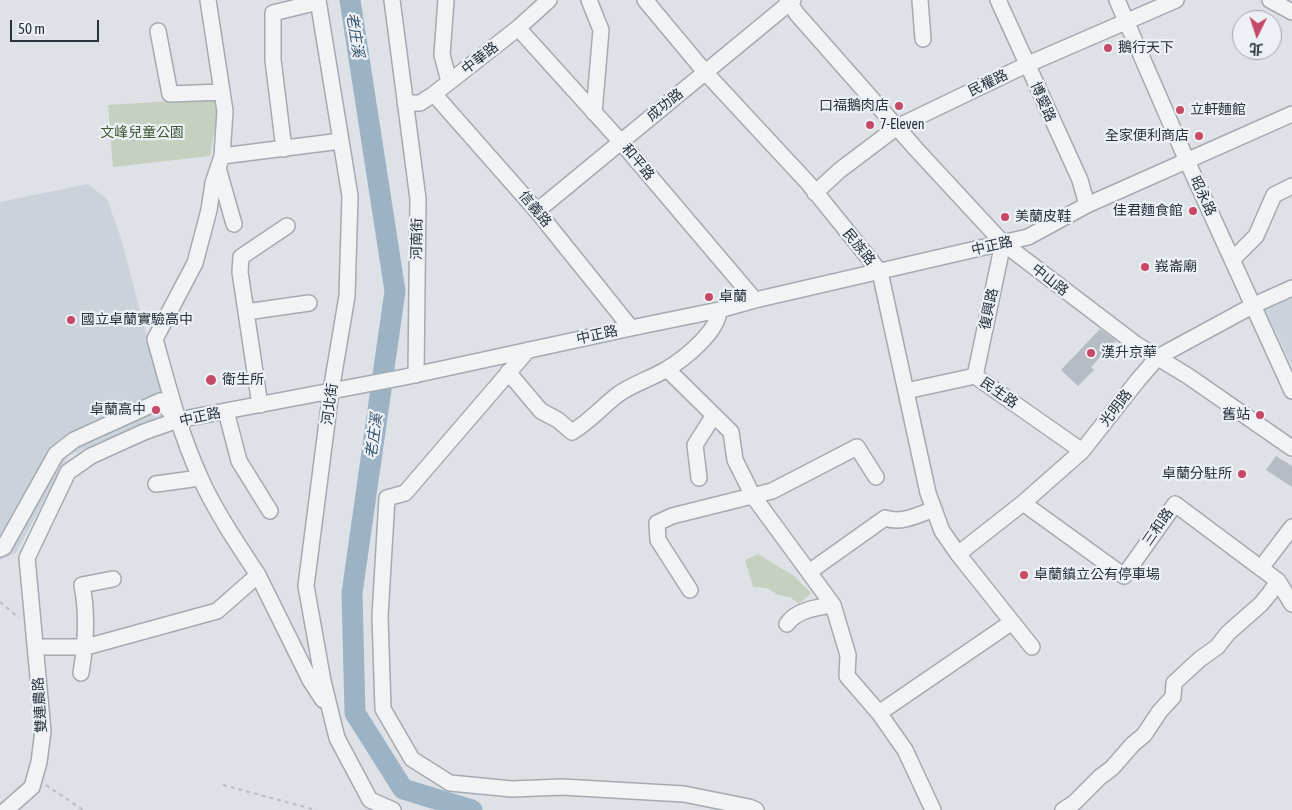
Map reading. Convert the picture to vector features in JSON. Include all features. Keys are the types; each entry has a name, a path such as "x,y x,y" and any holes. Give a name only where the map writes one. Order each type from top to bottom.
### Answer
{"street":[{"path":"208,0 225,111 220,162 213,183 195,263 155,340 178,420 200,478 236,542 258,575 310,680 330,708"},
{"name":"河南街","path":"392,0 418,199 411,376"},
{"path":"446,0 442,54 449,81"},
{"name":"中華路","path":"405,103 420,103 434,94 518,28 549,0"},
{"path":"589,0 601,30 594,112"},
{"name":"民族路","path":"645,0 705,72 815,193 880,272 928,493 942,531 1032,647"},
{"path":"920,0 924,40"},
{"name":"博愛路","path":"998,0 1080,180 1087,205"},
{"name":"昭永路","path":"1117,0 1187,161 1292,391"},
{"name":"民權路","path":"815,193 840,170 897,127 1026,65 1176,0"},
{"path":"1270,0 1292,12"},
{"path":"284,149 273,60 273,13 318,1"},
{"name":"河北街","path":"318,1 350,196 347,296 332,391 306,586 323,681 337,738 367,805"},
{"name":"成功路","path":"538,211 789,1"},
{"name":"中山路","path":"789,1 797,14 1003,243 1137,345 1158,357 1292,448"},
{"name":"和平路","path":"518,28 621,142 755,300"},
{"path":"158,31 170,94 222,92"},
{"name":"信義路","path":"434,94 538,211 631,328"},
{"name":"中正路","path":"35,647 27,558 68,472 91,456 144,432 178,420 411,376 719,310 1028,237 1087,205 1292,114"},
{"path":"220,162 284,149 341,141"},
{"path":"220,162 234,224"},
{"path":"1233,259 1256,236 1274,195 1292,186"},
{"path":"260,405 240,272 241,257 287,226"},
{"name":"復興路","path":"975,376 1003,243"},
{"name":"光明路","path":"958,554 1023,503 1082,451 1158,357 1254,305 1292,288"},
{"path":"246,312 309,303"},
{"path":"508,372 541,411 558,420 572,432 584,425 617,395 667,369 712,330 719,317 719,310"},
{"path":"528,350 405,493 387,498 380,616 383,709 412,759 450,783 512,789 562,787 684,794 756,810"},
{"path":"667,369 731,432 735,460 753,496 833,605 848,656 847,676 878,713 905,750 933,810"},
{"name":"民生路","path":"906,391 975,376 1082,451"},
{"path":"0,549 4,547 56,454 74,440 160,401 178,420"},
{"path":"226,411 239,461 270,511"},
{"path":"699,478 696,445 714,415"},
{"path":"690,590 658,540 657,524 672,516 772,492 857,447 876,477"},
{"path":"156,484 200,478"},
{"name":"三和路","path":"1023,503 1124,576 1175,504 1278,581 1292,604"},
{"path":"808,572 885,518 893,521 910,518 934,509"},
{"path":"1260,568 1292,527"},
{"path":"35,647 86,647 216,611 258,575"},
{"path":"81,673 86,647 86,611 82,585 113,579"},
{"path":"1063,810 1074,803 1118,762 1144,734 1160,711 1173,697 1174,683 1200,659 1217,647 1228,633 1261,604 1278,581"},
{"path":"787,624 791,619 814,608 833,605"},
{"path":"878,713 1012,622"},
{"name":"雙連農路","path":"6,810 32,787 35,778 43,731 35,647"},
{"path":"367,805 393,810"}],"path":[{"path":"0,602 33,628"},
{"path":"35,778 83,810"},
{"path":"223,785 316,810"}],"shaded area":[{"name":"國立卓蘭實驗高中","path":"88,184 107,199 121,238 168,417 128,430 68,456 16,553 0,560 0,202"},
{"path":"1292,294 1292,366 1263,306"}],"green space":[{"name":"文峰兒童公園","path":"220,98 210,156 113,167 108,105"},
{"path":"758,554 794,576 811,593 799,604 790,597 778,595 767,588 753,587 745,560"}],"building":[{"name":"漢升京華","path":"1100,329 1116,341 1091,367 1094,370 1078,386 1061,370"},
{"path":"1276,456 1292,466 1292,487 1266,470"}],"waterway":[{"name":"老庄溪","path":"350,0 395,291 352,593 355,713 403,789 472,810"}],"place":[{"name":"鵝行天下","path":"1108,48"},
{"name":"口福鵝肉店","path":"899,106"},
{"name":"立軒麵館","path":"1180,110"},
{"name":"7-Eleven","path":"870,125"},
{"name":"全家便利商店","path":"1199,136"},
{"name":"佳君麵食館","path":"1193,211"},
{"name":"美蘭皮鞋","path":"1005,217"},
{"name":"峩崙廟","path":"1145,267"},
{"name":"卓蘭","path":"709,297"},
{"name":"國立卓蘭實驗高中","path":"71,320"},
{"name":"漢升京華","path":"1091,353"},
{"name":"衛生所","path":"211,380"},
{"name":"卓蘭高中","path":"156,410"},
{"name":"舊站","path":"1260,415"},
{"name":"卓蘭分駐所","path":"1242,474"},
{"name":"卓蘭鎮立公有停車場","path":"1024,575"}]}
